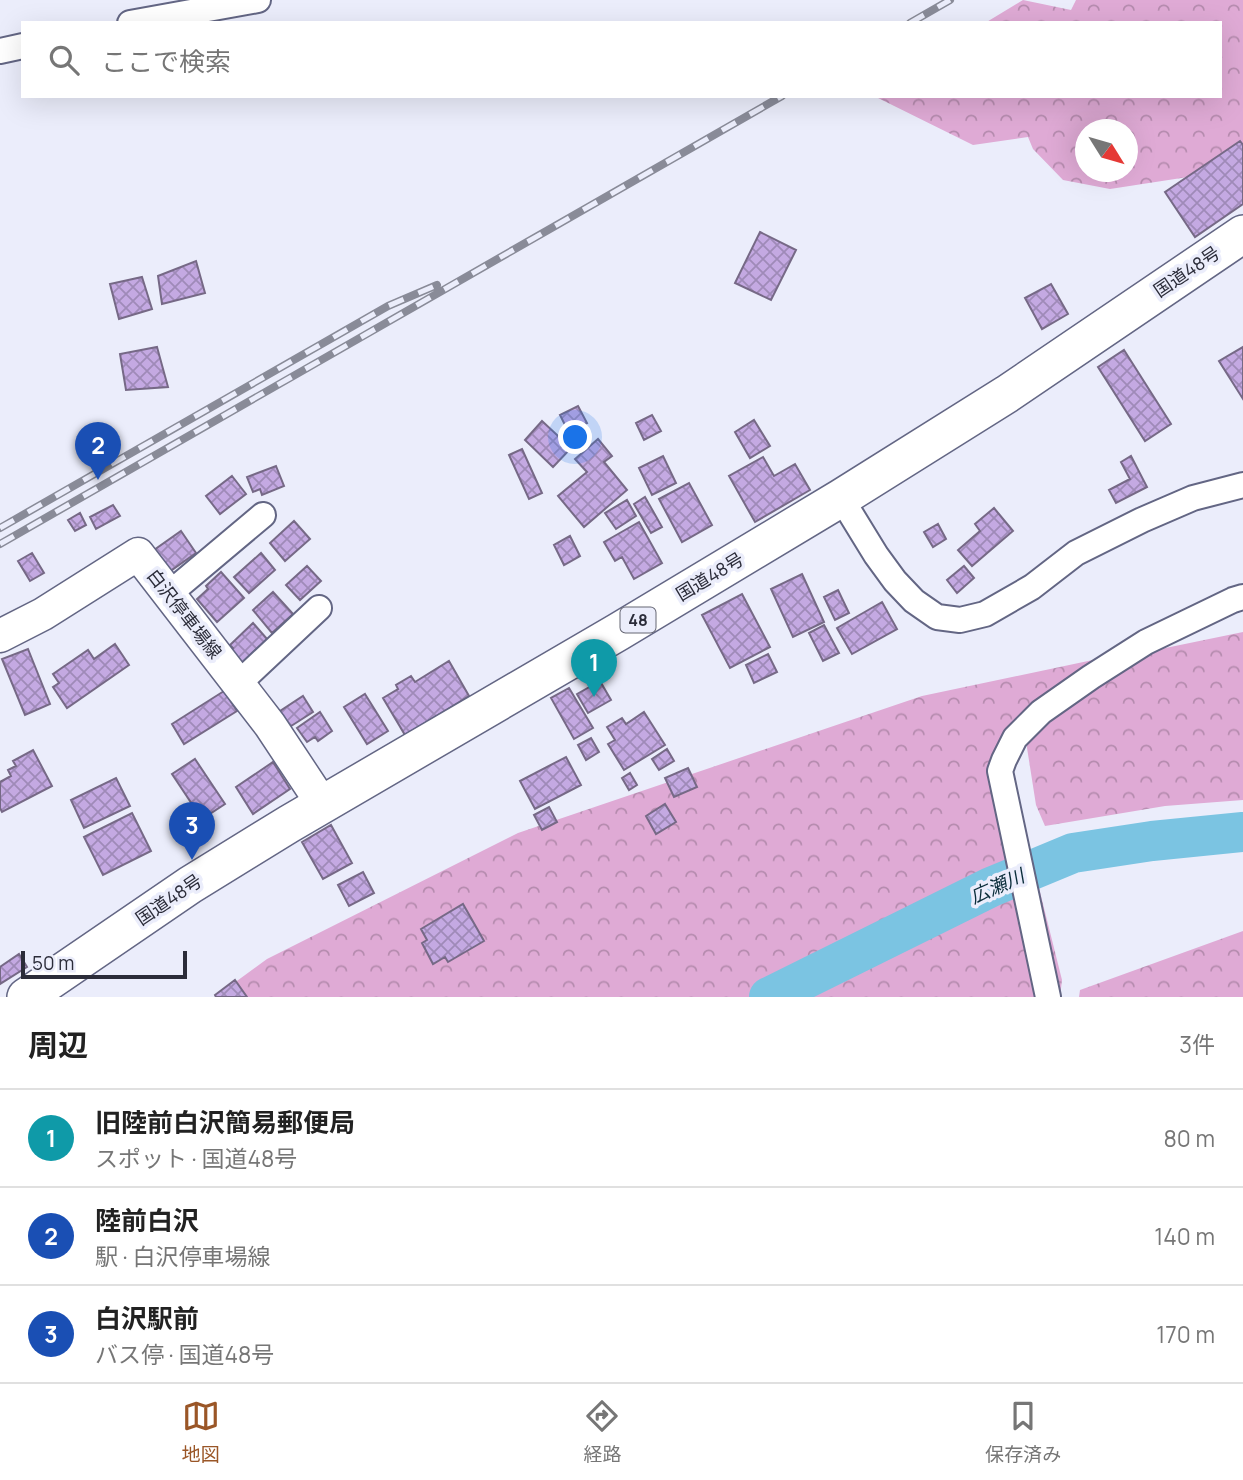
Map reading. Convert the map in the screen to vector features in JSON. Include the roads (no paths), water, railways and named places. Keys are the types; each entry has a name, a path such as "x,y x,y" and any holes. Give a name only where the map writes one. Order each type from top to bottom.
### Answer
{"highway":[{"name":"国道48号","path":"26,997 190,885 841,498 1007,394 1243,234"}],"main road":[{"name":"白沢停車場線","path":"0,636 43,614 138,554 270,725 323,805"}],"street":[{"path":"141,21 258,0"},
{"path":"0,51 21,46"},
{"path":"841,498 876,555 914,601 937,617 960,620 985,614 1032,587 1076,553 1142,520 1193,498 1243,485"},
{"path":"169,594 263,515"},
{"path":"1048,997 1000,771 1004,760 1015,738 1041,712 1091,677 1146,642 1243,597"},
{"path":"239,683 319,608"}],"waterway":[{"name":"広瀬川","path":"769,997 991,887 1073,853 1152,841 1243,832"}],"railway":[{"path":"913,21 950,0"},
{"path":"0,544 779,98"},
{"path":"0,528 388,306 437,285"}],"place":[{"name":"陸前白沢","path":"98,480"},
{"name":"旧陸前白沢簡易郵便局","path":"594,697"},
{"name":"白沢駅前","path":"192,860"}]}
